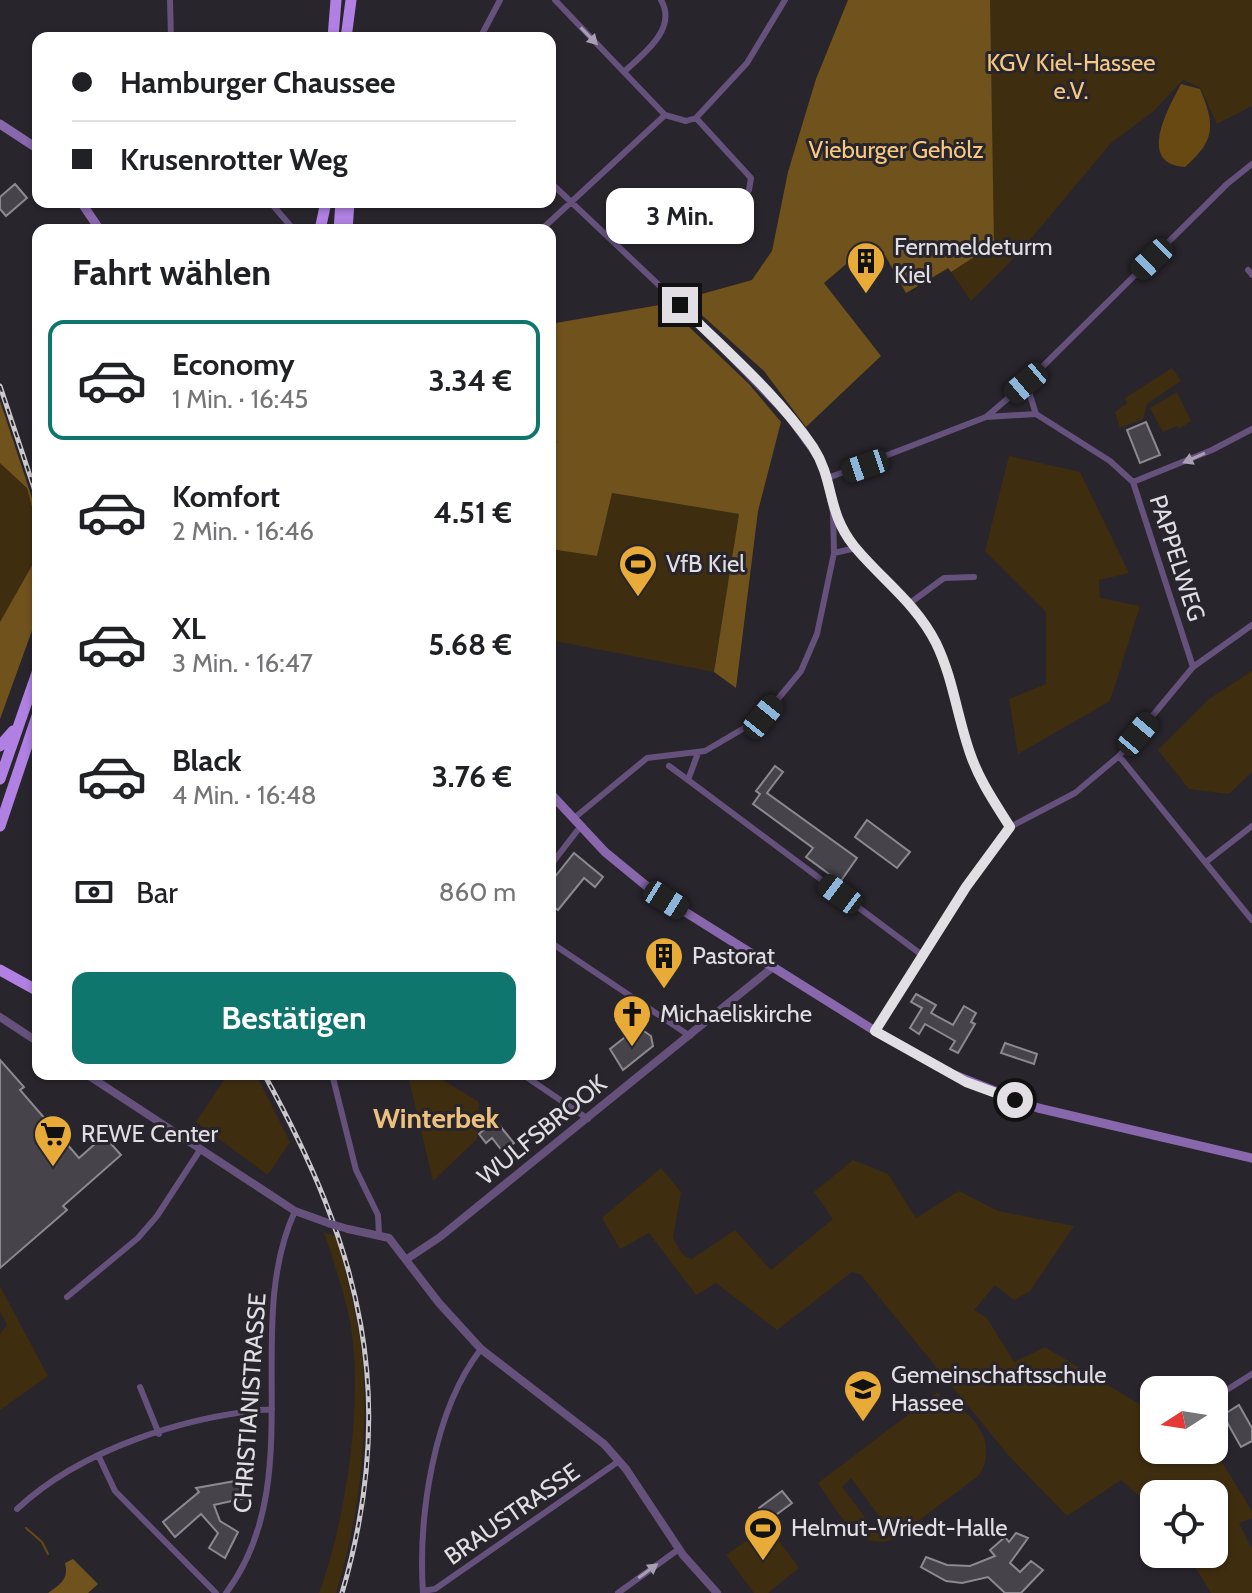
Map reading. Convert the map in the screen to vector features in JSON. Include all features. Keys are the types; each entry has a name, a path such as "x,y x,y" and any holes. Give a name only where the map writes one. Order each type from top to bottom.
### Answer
{"highway":[{"path":"347,32 351,0"},
{"path":"334,32 336,4"},
{"path":"0,779 32,686"},
{"path":"0,746 18,724"},
{"path":"0,826 32,731"},
{"path":"0,970 32,988"}],"main road":[{"path":"0,124 32,145"},
{"path":"556,800 639,882 875,1031 966,1082 1038,1108 1252,1158"}],"street":[{"path":"170,0 171,32"},
{"path":"483,32 500,0"},
{"path":"555,0 665,115 686,121 696,118 747,63 785,0"},
{"path":"624,72 662,31 667,12 661,0"},
{"path":"548,224 665,115"},
{"path":"696,118 751,178 749,190 723,217"},
{"path":"986,417 1026,383 1227,184 1252,164"},
{"path":"556,187 750,374 812,447 828,478 834,553 817,634 801,671 763,717 698,753 647,758 577,823 556,856"},
{"path":"275,208 289,224"},
{"path":"828,478 986,417 1036,414 1026,383"},
{"name":"PAPPELWEG","path":"1036,414 1110,461 1133,482 1193,667"},
{"path":"1133,482 1212,450 1252,429"},
{"path":"833,512 856,548 910,603 935,641 950,677 969,751 984,786 1010,827"},
{"path":"834,553 856,548"},
{"path":"910,603 944,578 974,577"},
{"path":"875,1031 966,887 1010,827 1075,793 1119,756 1193,667 1252,625"},
{"path":"688,780 698,753"},
{"path":"1119,756 1252,920"},
{"path":"669,766 922,955"},
{"path":"1206,862 1252,826"},
{"path":"556,946 690,1036"},
{"name":"WULFSBROOK","path":"407,1259 440,1237 588,1119 773,967"},
{"path":"0,1017 32,1038"},
{"path":"95,1080 295,1211 348,1229 379,1233 389,1238 439,1303 481,1349 578,1422 619,1461 679,1549 717,1593"},
{"path":"336,1080 356,1170 378,1215 379,1233"},
{"path":"531,1080 588,1119"},
{"path":"67,1297 138,1238 157,1216 200,1150"},
{"name":"CHRISTIANISTRASSE","path":"226,1593 240,1573 262,1515 272,1409 277,1283 284,1238 295,1211"},
{"path":"423,1592 423,1528 436,1455 457,1394 481,1349"},
{"path":"1228,1389 1252,1374"},
{"path":"140,1387 159,1434"},
{"path":"17,1509 60,1473 99,1457 217,1414 272,1409"},
{"path":"99,1457 114,1489 216,1593"},
{"name":"BRAUSTRASSE","path":"423,1592 435,1589 468,1567 619,1461"},
{"path":"618,1593 679,1549"}],"green space":[{"name":"KGV Kiel-Hassee e.V.","path":"848,0 1252,0 1252,106 1217,124 1200,87 1183,80 1154,111 1111,143 1018,254 971,301 951,272 982,250 906,293 886,257 866,247 824,283 806,427 764,371 684,299 752,280 772,251 788,172 816,79"},
{"name":"Vieburger Gehölz","path":"848,0 990,0 994,244 951,272 948,268 906,293 886,257 866,247 824,283 881,356 806,427 764,371 684,299 752,280 772,251 788,172 816,79"},
{"path":"665,304 749,384 781,422 758,511 736,688 714,672 739,514 612,493 597,556 556,550 556,323"},
{"path":"1172,368 1181,381 1147,404 1143,419 1120,428 1115,412 1127,403 1125,398"},
{"path":"1177,392 1191,421 1179,429 1177,426 1163,432 1150,408"},
{"path":"0,401 32,498 32,631 0,719"},
{"path":"0,401 32,498 32,507 27,488 0,463"},
{"path":"1009,456 1080,472 1129,573 1099,580 1100,598 1140,606 1110,701 1018,754 1009,699 1046,684 1046,612 985,551"},
{"name":"VfB Kiel","path":"611,493 739,514 714,672 556,641 556,550 597,556"},
{"path":"32,566 32,631 0,719 0,622"},
{"path":"1252,671 1252,772 1229,794 1189,789 1158,750 1209,699"},
{"path":"224,1080 259,1080 290,1142 268,1175 196,1122"},
{"path":"409,1080 443,1080 479,1102 477,1139 433,1181"},
{"path":"853,1160 888,1174 916,1218 959,1191 998,1211 1074,1226 1030,1291 1014,1300 995,1285 974,1310 987,1318 1014,1362 1045,1347 1140,1405 1140,1464 1223,1464 1252,1511 1252,1518 1239,1523 1252,1549 1252,1593 1211,1593 1196,1568 1228,1568 1228,1480 1140,1480 1140,1497 1121,1480 1067,1516 1009,1456 861,1275 852,1272 777,1330 716,1283 696,1295 649,1233 620,1249 602,1218 661,1168 681,1192 673,1238 683,1255 692,1259 735,1230 771,1270 833,1219 814,1192"},
{"path":"324,1232 337,1237 353,1303 364,1397 356,1511 336,1593 319,1593 337,1531 350,1462 354,1358 346,1303"},
{"path":"0,1286 48,1376 0,1410 0,1334 7,1325 0,1311"},
{"path":"938,1392 942,1402 965,1412 974,1421 985,1442 984,1466 977,1477 894,1539 881,1542 858,1534 840,1515 818,1483","holes":["851,1478 888,1528 877,1533 842,1487"]},
{"name":"Helmut-Wriedt-Halle","path":"768,1526 799,1568 768,1593 754,1593 726,1555"},
{"path":"73,1559 98,1584 88,1593 48,1593 63,1581 65,1563"}],"shaded area":[{"path":"1181,84 1200,89 1210,122 1203,148 1185,167 1170,164 1162,156 1159,145 1164,120"}],"building":[{"path":"15,184 27,198 6,216 0,209 0,197"},
{"path":"1146,422 1160,455 1140,463 1127,430"},
{"path":"775,766 783,772 767,793 857,858 840,882 806,857 813,848 753,804 760,794 756,791"},
{"path":"867,820 910,852 897,868 855,837"},
{"path":"574,853 603,877 595,887 584,878 558,910 556,876"},
{"path":"916,994 936,1005 931,1013 953,1025 964,1006 976,1013 971,1022 975,1024 958,1053 950,1049 955,1041 925,1024 919,1034 910,1028 922,1008 911,1002"},
{"name":"Michaeliskirche","path":"638,1027 651,1036 653,1046 623,1070 610,1049"},
{"path":"1005,1043 1037,1054 1034,1064 1001,1053"},
{"name":"REWE Center","path":"0,1060 24,1087 20,1090 79,1158 104,1136 121,1155 63,1206 67,1210 0,1268"},
{"path":"495,1120 514,1143 503,1152 492,1138 486,1143 479,1134"},
{"path":"1239,1405 1252,1428 1252,1441 1241,1447 1228,1424 1228,1412"},
{"path":"241,1480 245,1498 214,1505 220,1521 238,1532 225,1558 209,1548 218,1533 201,1514 175,1537 163,1522 199,1492 196,1488"},
{"path":"782,1491 792,1503 769,1520 764,1520 759,1508"},
{"path":"1016,1533 1028,1538 1010,1563 1020,1572 1031,1561 1043,1570 1021,1593 1005,1593 988,1577 962,1583 946,1581 921,1567 926,1557 947,1565 970,1566 995,1556 990,1550 1005,1537 1009,1542"}],"waterway":[{"path":"26,1528 42,1542 48,1554"}],"railway":[{"path":"0,386 32,482"},
{"path":"267,1080 325,1201 346,1263 361,1325 368,1388 368,1454 359,1522 342,1593"}],"place":[{"name":"Fernmeldeturm Kiel","path":"866,295"},
{"name":"VfB Kiel","path":"638,598"},
{"name":"Pastorat","path":"664,990"},
{"name":"Michaeliskirche","path":"632,1048"},
{"name":"REWE Center","path":"53,1168"},
{"name":"Gemeinschaftsschule Hassee","path":"863,1423"},
{"name":"Helmut-Wriedt-Halle","path":"763,1562"}],"district":[{"name":"Winterbek","path":"436,1118"}],"route":[{"path":"680,305 750,374 812,447 828,478 833,512 842,528 856,548 910,603 935,641 950,677 976,769 1010,827 966,887 875,1031 966,1082 1015,1100"}]}
